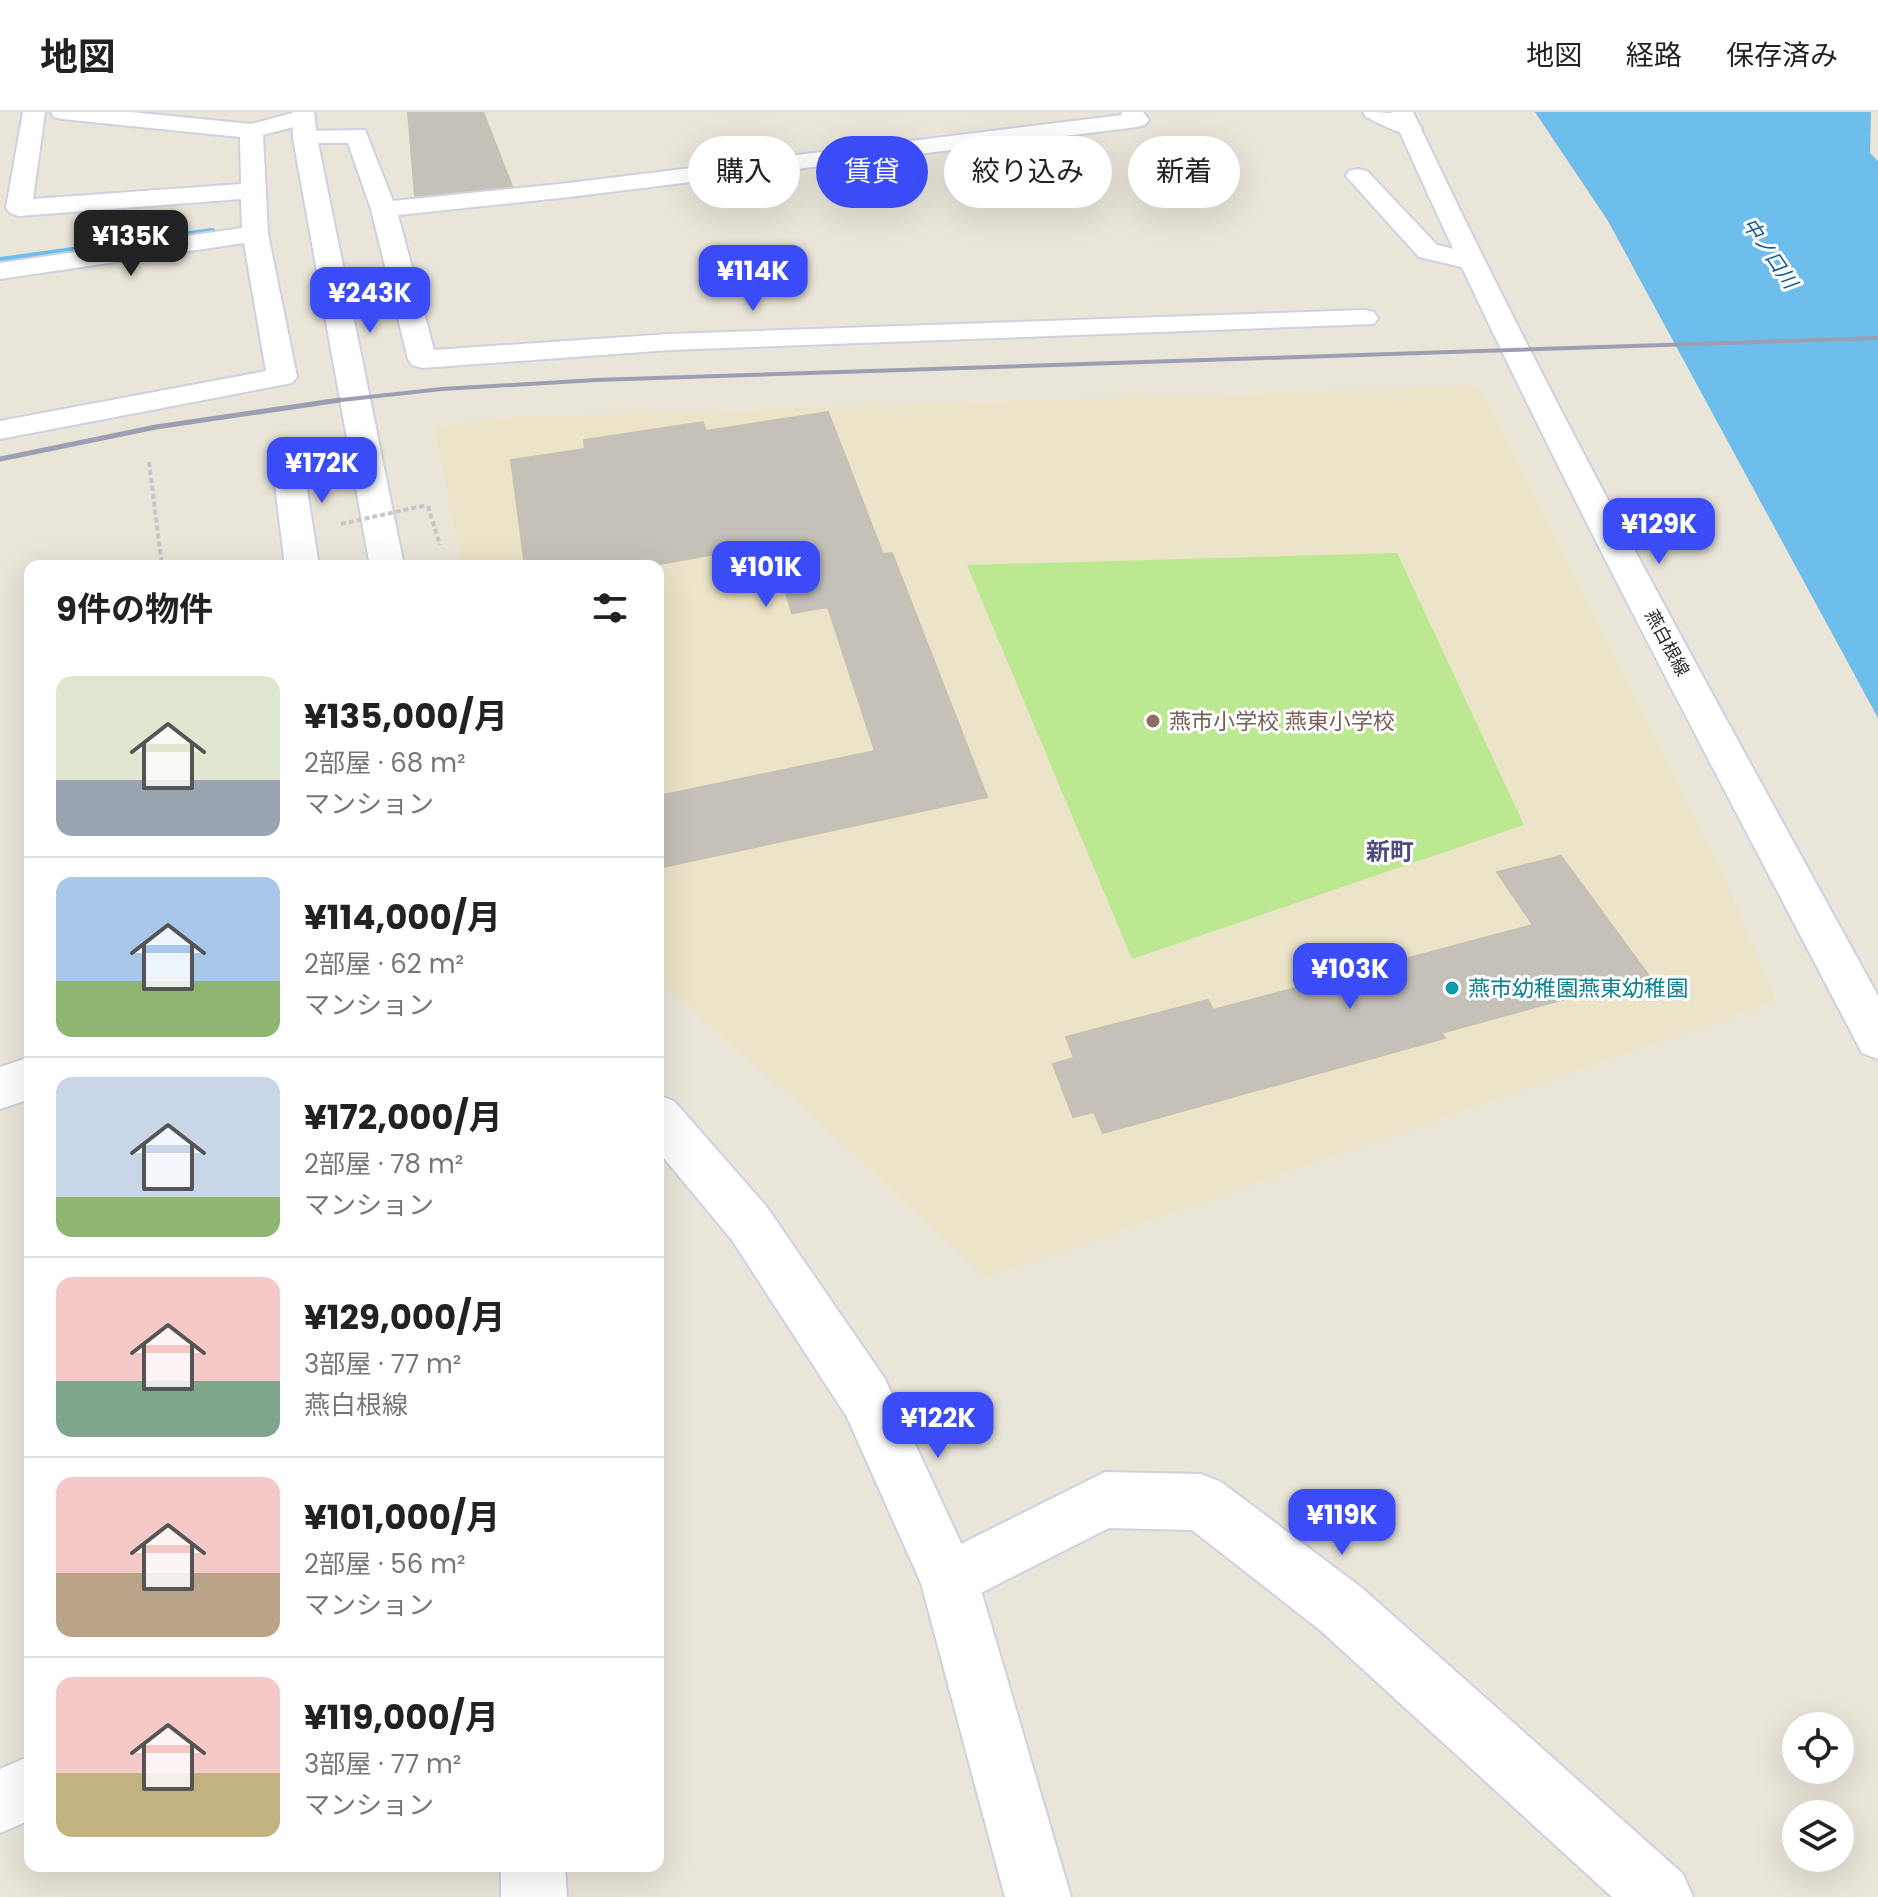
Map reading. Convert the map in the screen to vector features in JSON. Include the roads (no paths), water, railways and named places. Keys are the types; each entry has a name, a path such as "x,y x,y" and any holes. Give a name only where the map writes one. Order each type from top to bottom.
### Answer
{"street":[{"path":"34,112 19,208 253,191"},
{"path":"62,112 251,131 304,122 357,135 384,209 422,359 670,342 1364,318"},
{"path":"384,209 569,190 1137,120 1132,112"},
{"path":"1374,112 1406,120"},
{"name":"燕白根線","path":"1406,120 1470,261 1627,568 1878,1039"},
{"path":"304,122 386,560"},
{"path":"0,430 282,377 255,234 251,131"},
{"path":"1358,176 1428,251 1470,261"},
{"path":"0,271 255,234"},
{"path":"286,452 301,560"},
{"path":"0,1088 24,1080"},
{"path":"664,1123 749,1223 866,1398 949,1580 1038,1897"},
{"path":"949,1580 1105,1500 1201,1502 1341,1609 1660,1897"},
{"path":"0,1802 24,1790"},
{"path":"533,1872 534,1897"}],"water":[{"name":"中ノ口川","path":"1535,112 1871,112 1870,153 1878,161 1878,718 1608,221"}],"waterway":[{"path":"0,260 211,231"}],"railway":[{"path":"336,401 442,389 596,380 1878,338"},
{"path":"0,459 156,427 336,401"},
{"path":"323,402 336,401"}],"place":[{"name":"燕市小学校 燕東小学校","path":"1153,721"},
{"name":"燕市幼稚園燕東幼稚園","path":"1452,988"}],"district":[{"name":"新町","path":"1390,852"}]}
